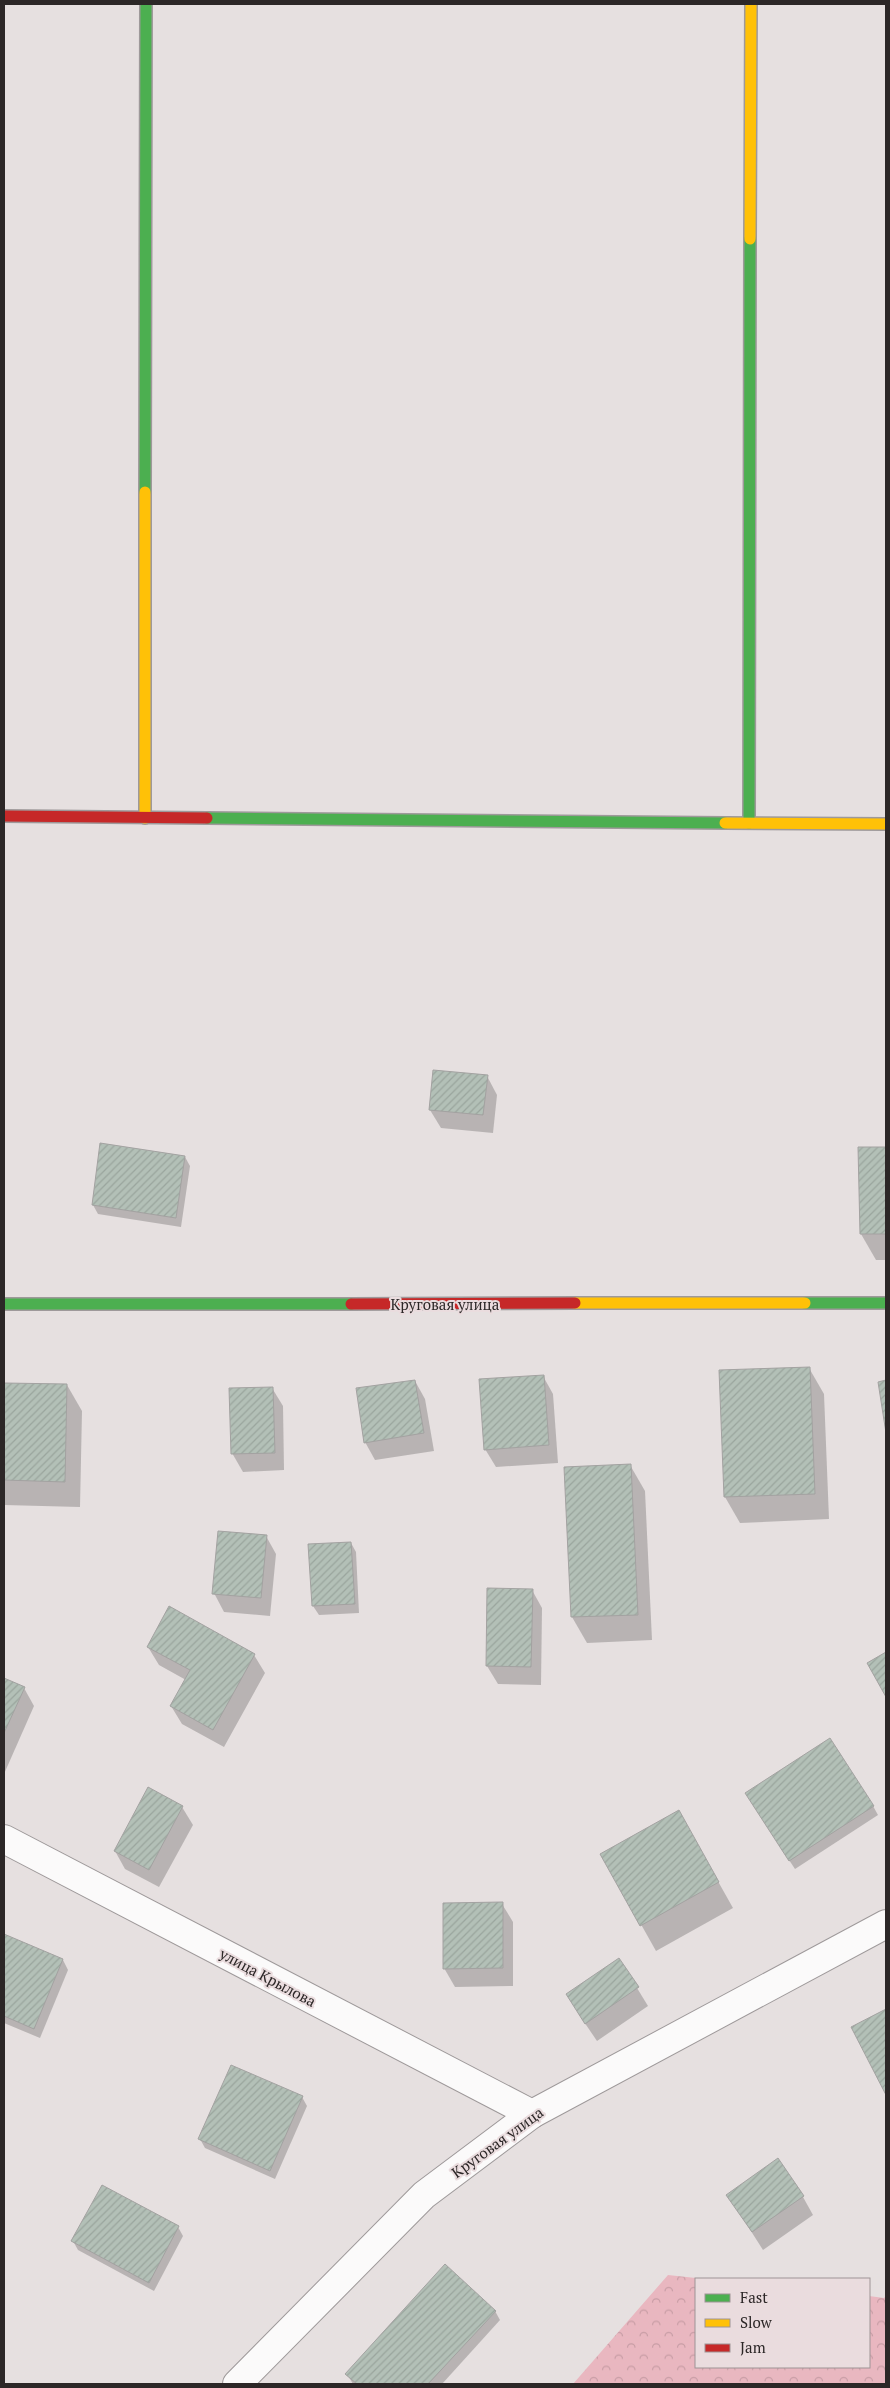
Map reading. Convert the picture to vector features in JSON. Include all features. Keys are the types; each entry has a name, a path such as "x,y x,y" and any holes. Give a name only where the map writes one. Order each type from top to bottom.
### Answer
{"street":[{"path":"145,818 146,4"},
{"path":"749,823 751,4"},
{"path":"4,816 886,824"},
{"name":"Круговая улица","path":"4,1304 886,1303"},
{"name":"улица Крылова","path":"4,1839 532,2114"},
{"name":"Круговая улица","path":"238,2384 424,2195 532,2114 886,1924"}],"green space":[{"path":"668,2275 696,2278 695,2368 870,2368 870,2296 884,2298 886,2296 886,2384 573,2384"}],"building":[{"path":"433,1070 488,1075 483,1115 429,1110"},
{"path":"100,1143 185,1156 176,1218 92,1205"},
{"path":"858,1147 886,1147 886,1234 860,1234"},
{"path":"810,1367 815,1494 724,1497 719,1370"},
{"path":"544,1375 549,1445 484,1450 479,1379"},
{"path":"415,1380 424,1433 364,1443 356,1388"},
{"path":"886,1380 886,1433 878,1382"},
{"path":"4,1383 67,1384 65,1482 4,1480"},
{"path":"273,1387 275,1453 231,1454 229,1388"},
{"path":"631,1464 638,1615 571,1617 564,1467"},
{"path":"218,1531 267,1535 261,1598 212,1594"},
{"path":"351,1542 355,1604 312,1606 308,1544"},
{"path":"487,1588 533,1589 531,1667 486,1666"},
{"path":"169,1606 255,1654 213,1730 170,1706 190,1670 147,1647"},
{"path":"886,1652 886,1697 867,1663"},
{"path":"4,1678 25,1687 4,1733"},
{"path":"830,1738 874,1806 789,1861 745,1793"},
{"path":"148,1787 183,1806 149,1870 114,1851"},
{"path":"679,1810 719,1882 640,1926 600,1854"},
{"path":"503,1902 503,1968 443,1969 443,1903"},
{"path":"4,1934 63,1959 34,2029 4,2016"},
{"path":"619,1958 639,1987 585,2024 566,1994"},
{"path":"886,2009 886,2095 851,2027"},
{"path":"231,2065 303,2096 270,2171 198,2139"},
{"path":"778,2158 804,2196 752,2232 726,2195"},
{"path":"102,2185 179,2226 149,2283 71,2241"},
{"path":"445,2264 496,2311 428,2384 357,2384 345,2374"}],"traffic: fast":[{"path":"145,492 146,4"},
{"path":"749,823 750,239"},
{"path":"207,818 725,823"},
{"path":"805,1303 886,1303"},
{"path":"4,1304 351,1304"}],"traffic: slow":[{"path":"750,239 751,4"},
{"path":"145,492 145,818"},
{"path":"725,823 886,824"},
{"path":"575,1303 805,1303"}],"traffic: jam":[{"path":"4,816 207,818"},
{"path":"351,1304 575,1303"}]}
